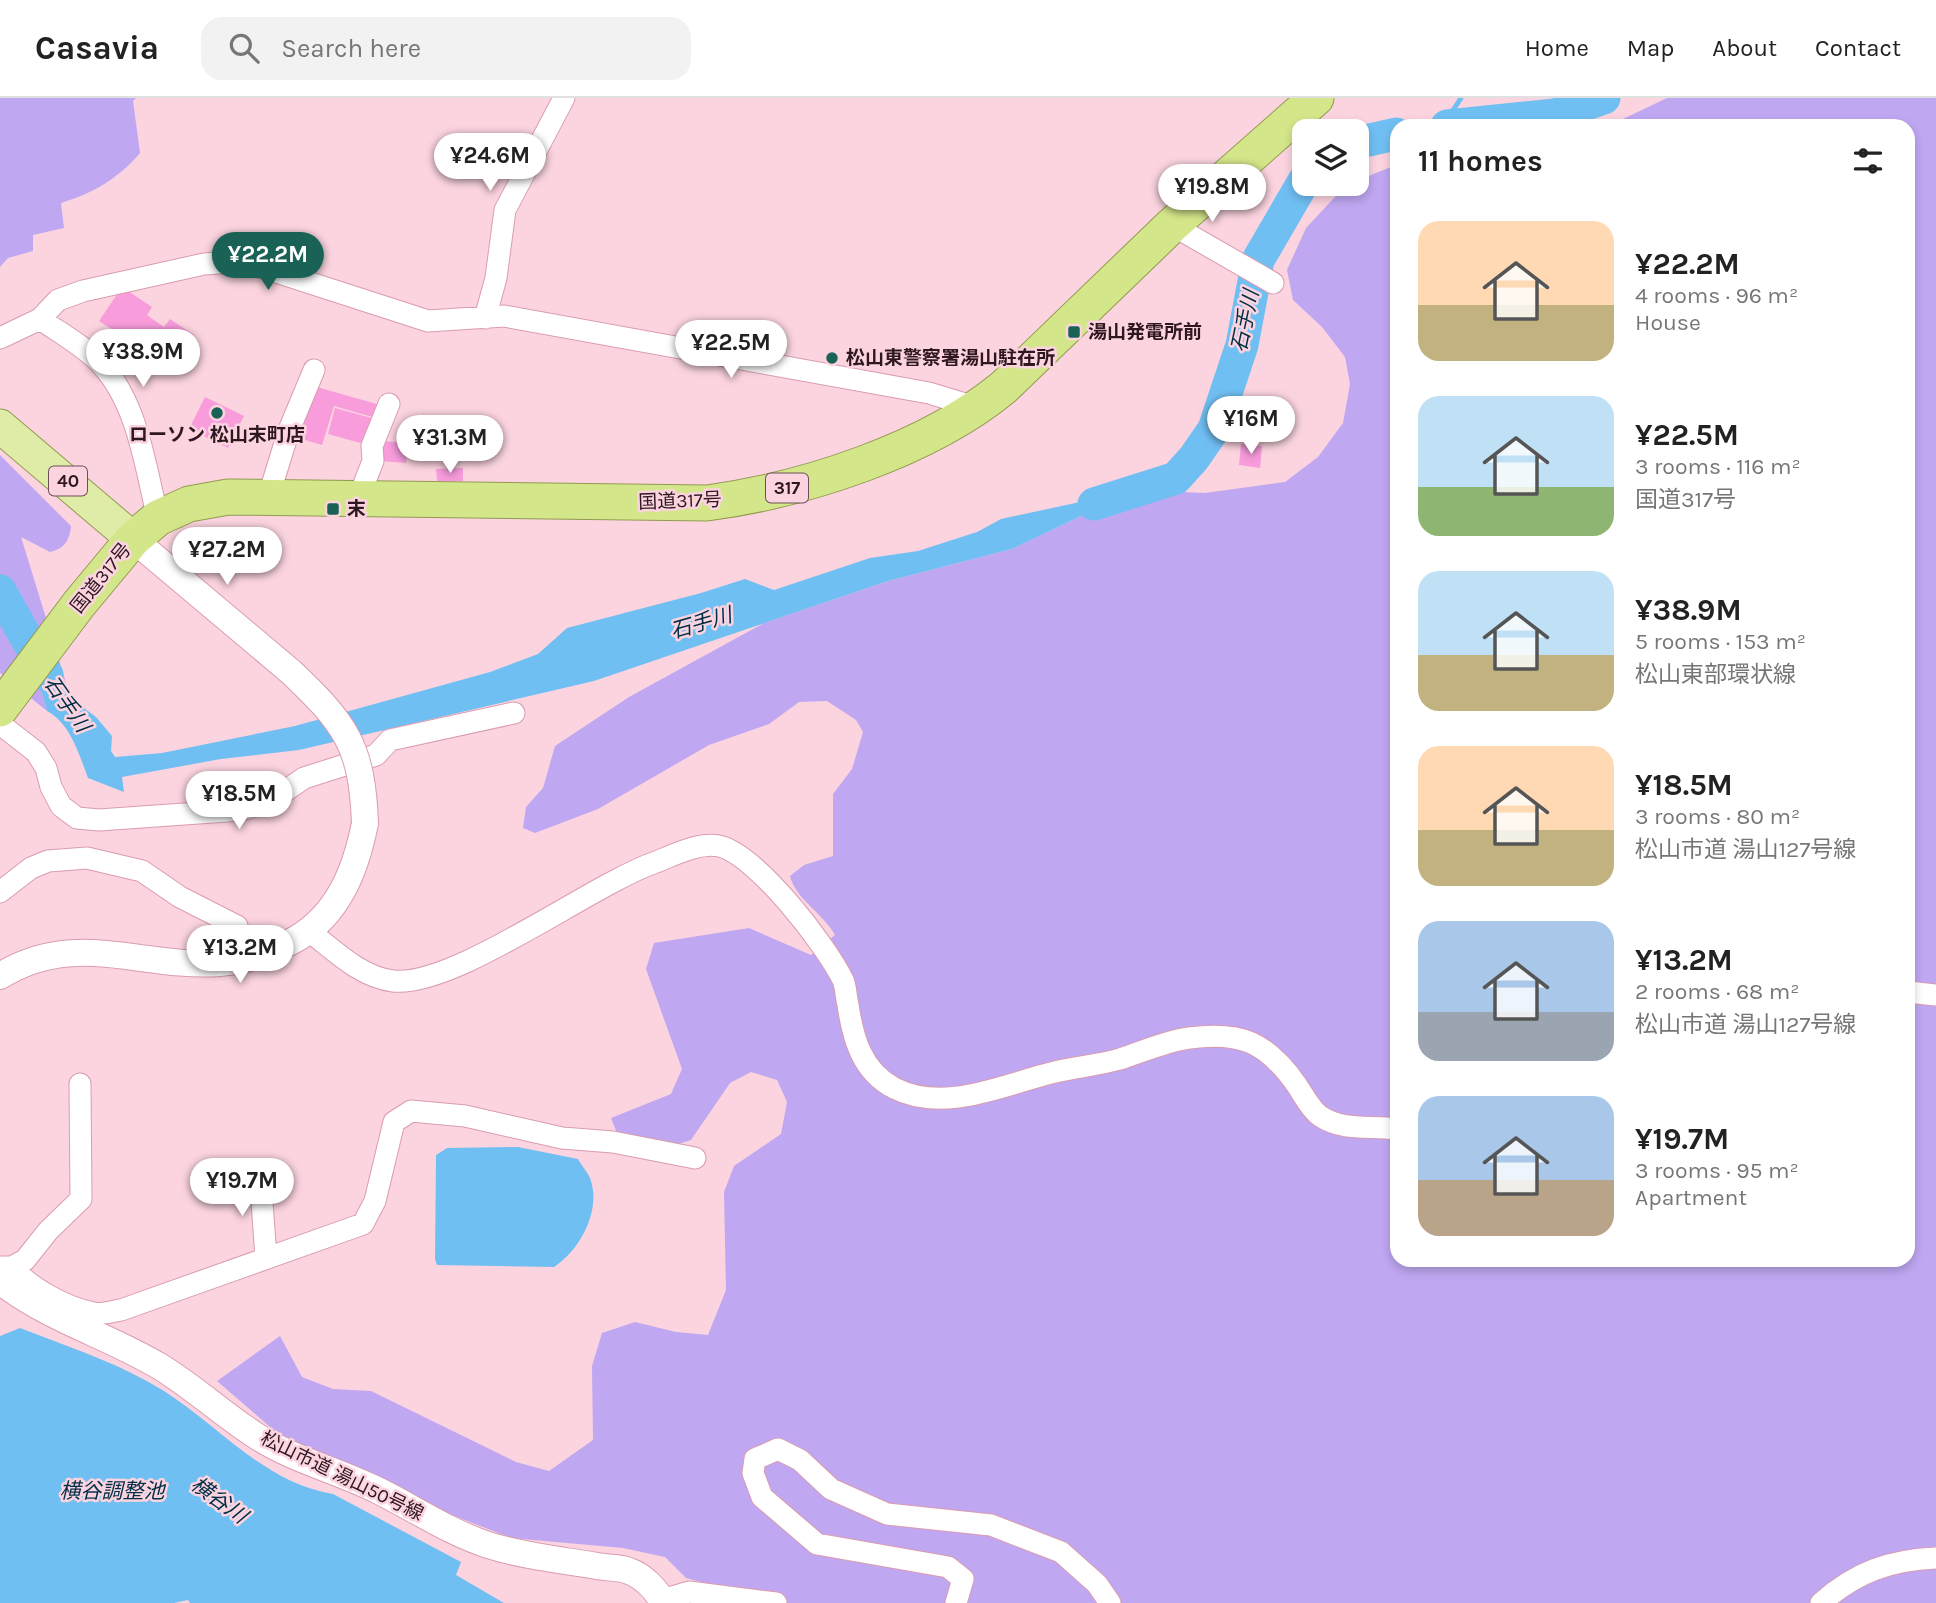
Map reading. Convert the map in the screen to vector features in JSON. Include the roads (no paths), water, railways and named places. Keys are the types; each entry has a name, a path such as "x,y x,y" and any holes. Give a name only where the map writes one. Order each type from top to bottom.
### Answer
{"highway":[{"name":"国道317号","path":"1,712 79,604 146,528 189,504 215,499 268,498 665,503 744,498 845,470 937,432 978,408 1039,354 1172,225 1316,98"}],"main road":[{"name":"40","path":"0,426 146,528"}],"street":[{"path":"485,318 496,278 505,209 564,98"},
{"path":"1172,225 1273,283"},
{"path":"0,338 40,319 58,300 83,291 192,267 233,262 264,268 428,321 503,316 929,393 978,408"},
{"path":"0,975 43,956 69,951 217,964 244,961 267,953 309,931 334,906 346,886 360,852 365,823 364,786 357,755 346,731 326,705 146,528 139,438 126,402 101,364 40,319"},
{"path":"268,498 289,430 314,370"},
{"path":"364,499 364,484 373,461 372,446 389,404"},
{"path":"1,712 36,752 46,768 51,787 61,806 77,818 136,820 241,810 269,802 304,778 376,755 390,740 514,713"},
{"path":"309,931 359,970 394,981 440,974 631,871 691,849 718,845 745,856 793,910 844,981 853,1038 860,1054 874,1072 902,1091 912,1095 965,1097 1054,1072 1115,1060 1188,1038 1242,1037 1263,1048 1288,1072 1318,1115 1345,1128 1390,1129"},
{"path":"0,892 31,868 48,861 87,858 124,865 142,871 180,897 237,926 244,961"},
{"path":"1915,993 1936,995"},
{"path":"4,1272 25,1260 48,1231 81,1199 80,1084"},
{"path":"4,1272 20,1276 63,1303 96,1314 121,1310 363,1224 376,1201 394,1122 411,1111 465,1116 562,1138 614,1142 695,1158"},
{"path":"218,1178 261,1188 266,1258"},
{"name":"松山市道 湯山50号線","path":"4,1272 24,1299 67,1324 124,1347 158,1365 197,1389 221,1412 259,1438 308,1463 377,1489 464,1537 503,1550 628,1570 647,1581 662,1601"},
{"path":"956,1603 963,1579 948,1567 817,1544 762,1497 753,1473 755,1459 779,1449 800,1460 831,1489 887,1514 991,1525 1062,1552 1097,1584 1110,1603"},
{"path":"1821,1603 1868,1570 1900,1560 1936,1558"},
{"path":"662,1601 689,1592 776,1603"}],"water":[{"path":"1136,490 1012,549 888,581 594,681 299,750 221,759 122,777 124,792 88,778 68,731 47,711 26,636 67,686 73,700 96,717 112,736 111,751 115,757 162,753 295,726 490,672 538,654 567,628 745,579 774,590 870,558 918,551 977,532 1001,519"},
{"path":"518,1147 578,1159 590,1178 593,1190 591,1216 580,1240 564,1260 554,1267 437,1265 436,1155 447,1148"},
{"name":"横谷調整池","path":"20,1328 94,1356 147,1381 184,1405 264,1466 308,1488 333,1494 461,1562 456,1575 504,1603 190,1603 188,1600 174,1603 0,1603 0,1336"}],"waterway":[{"path":"1448,119 1461,98"},
{"name":"石手川","path":"1516,119 1555,115 1604,98"},
{"name":"石手川","path":"1369,140 1390,135"},
{"name":"石手川","path":"1094,504 1176,478 1214,429 1242,345 1258,260 1295,196"},
{"name":"石手川","path":"0,591 47,675"}],"place":[{"name":"湯山発電所前","path":"1074,332"},
{"name":"松山東警察署湯山駐在所","path":"832,358"},
{"name":"ローソン 松山末町店","path":"217,413"},
{"name":"末","path":"333,509"}],"water label":[{"name":"横谷川","path":"219,1500"}]}
